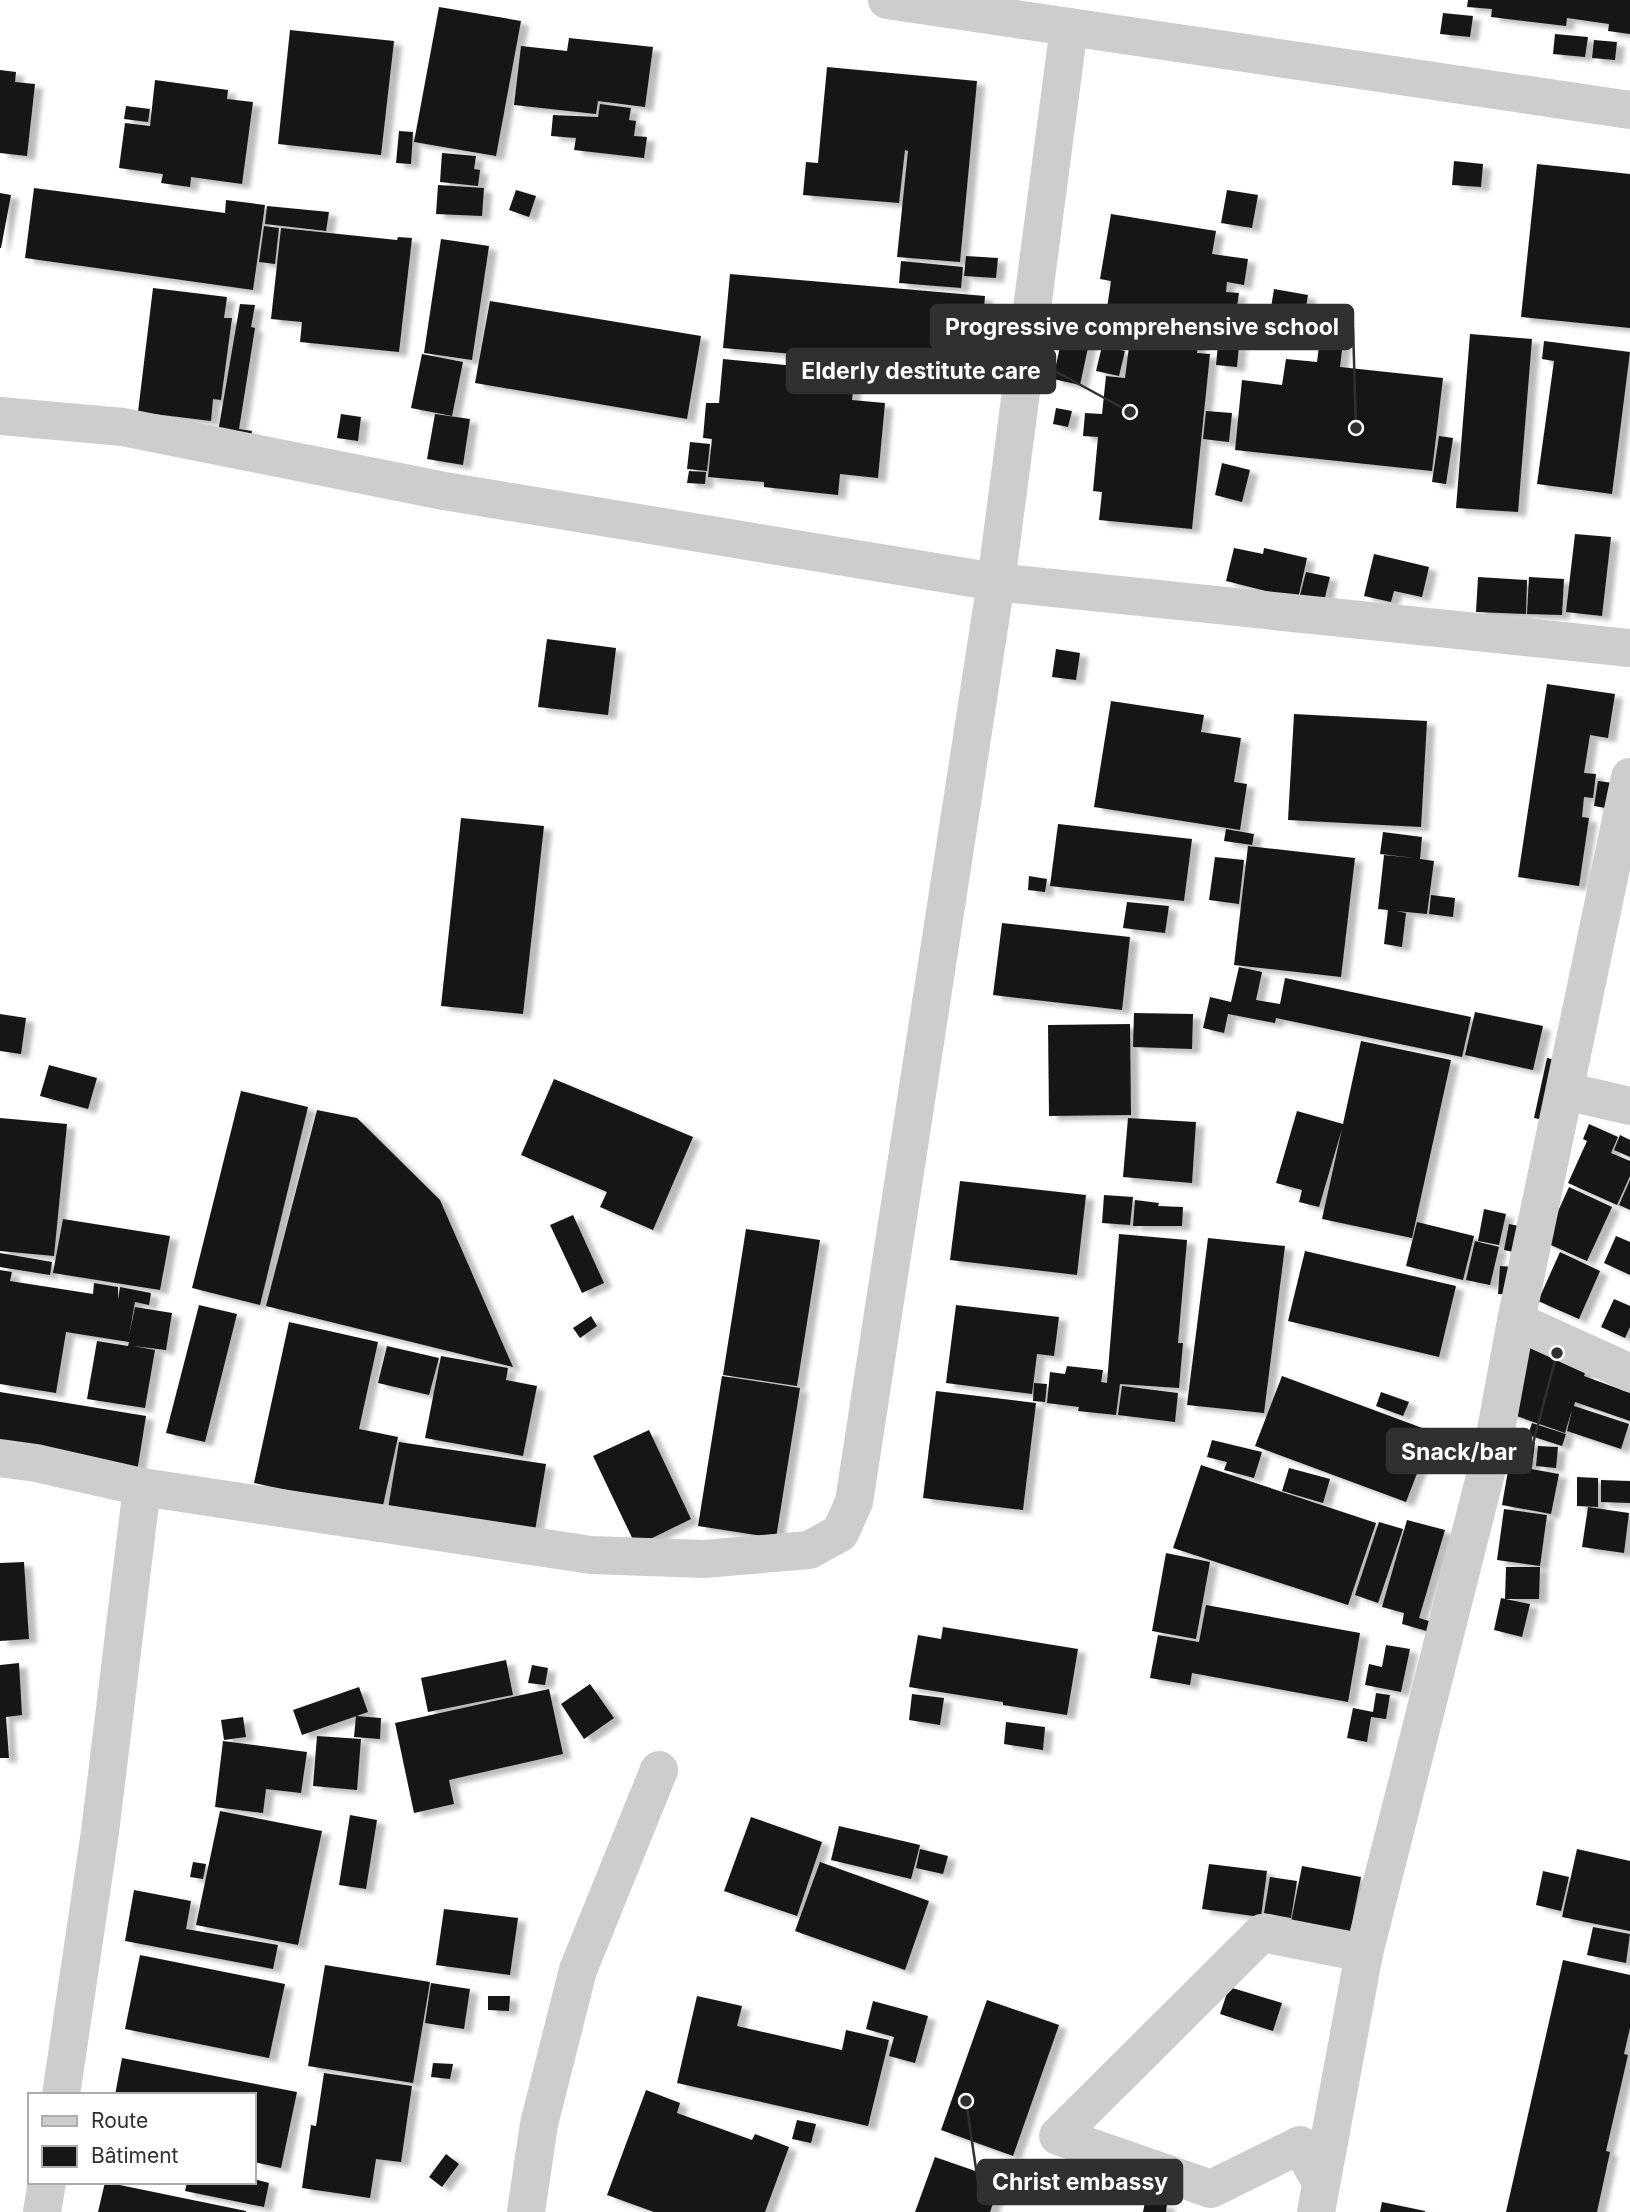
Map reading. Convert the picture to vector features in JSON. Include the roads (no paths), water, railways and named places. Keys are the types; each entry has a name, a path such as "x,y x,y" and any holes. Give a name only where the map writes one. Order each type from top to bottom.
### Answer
{"street":[{"path":"887,0 1630,110"},
{"path":"0,1458 36,1463 142,1488 591,1555 704,1559 809,1549 840,1533 854,1502 996,582 1069,27"},
{"path":"0,416 123,427 444,491 996,582 1630,648"},
{"path":"1318,2197 1364,1952 1494,1441 1516,1321 1630,777"},
{"path":"1566,1091 1630,1106"},
{"path":"1516,1321 1630,1373"},
{"path":"61,2093 100,1832 142,1488"},
{"path":"526,2212 539,2124 579,1970 659,1770"},
{"path":"1318,2197 1300,2145 1211,2189 1058,2136 1262,1933 1364,1952"},
{"path":"42,2212 47,2184"}],"place":[{"name":"Elderly destitute care","path":"1130,412"},
{"name":"Progressive comprehensive school","path":"1356,428"},
{"name":"Snack/bar","path":"1557,1353"},
{"name":"Christ embassy","path":"966,2101"}]}
